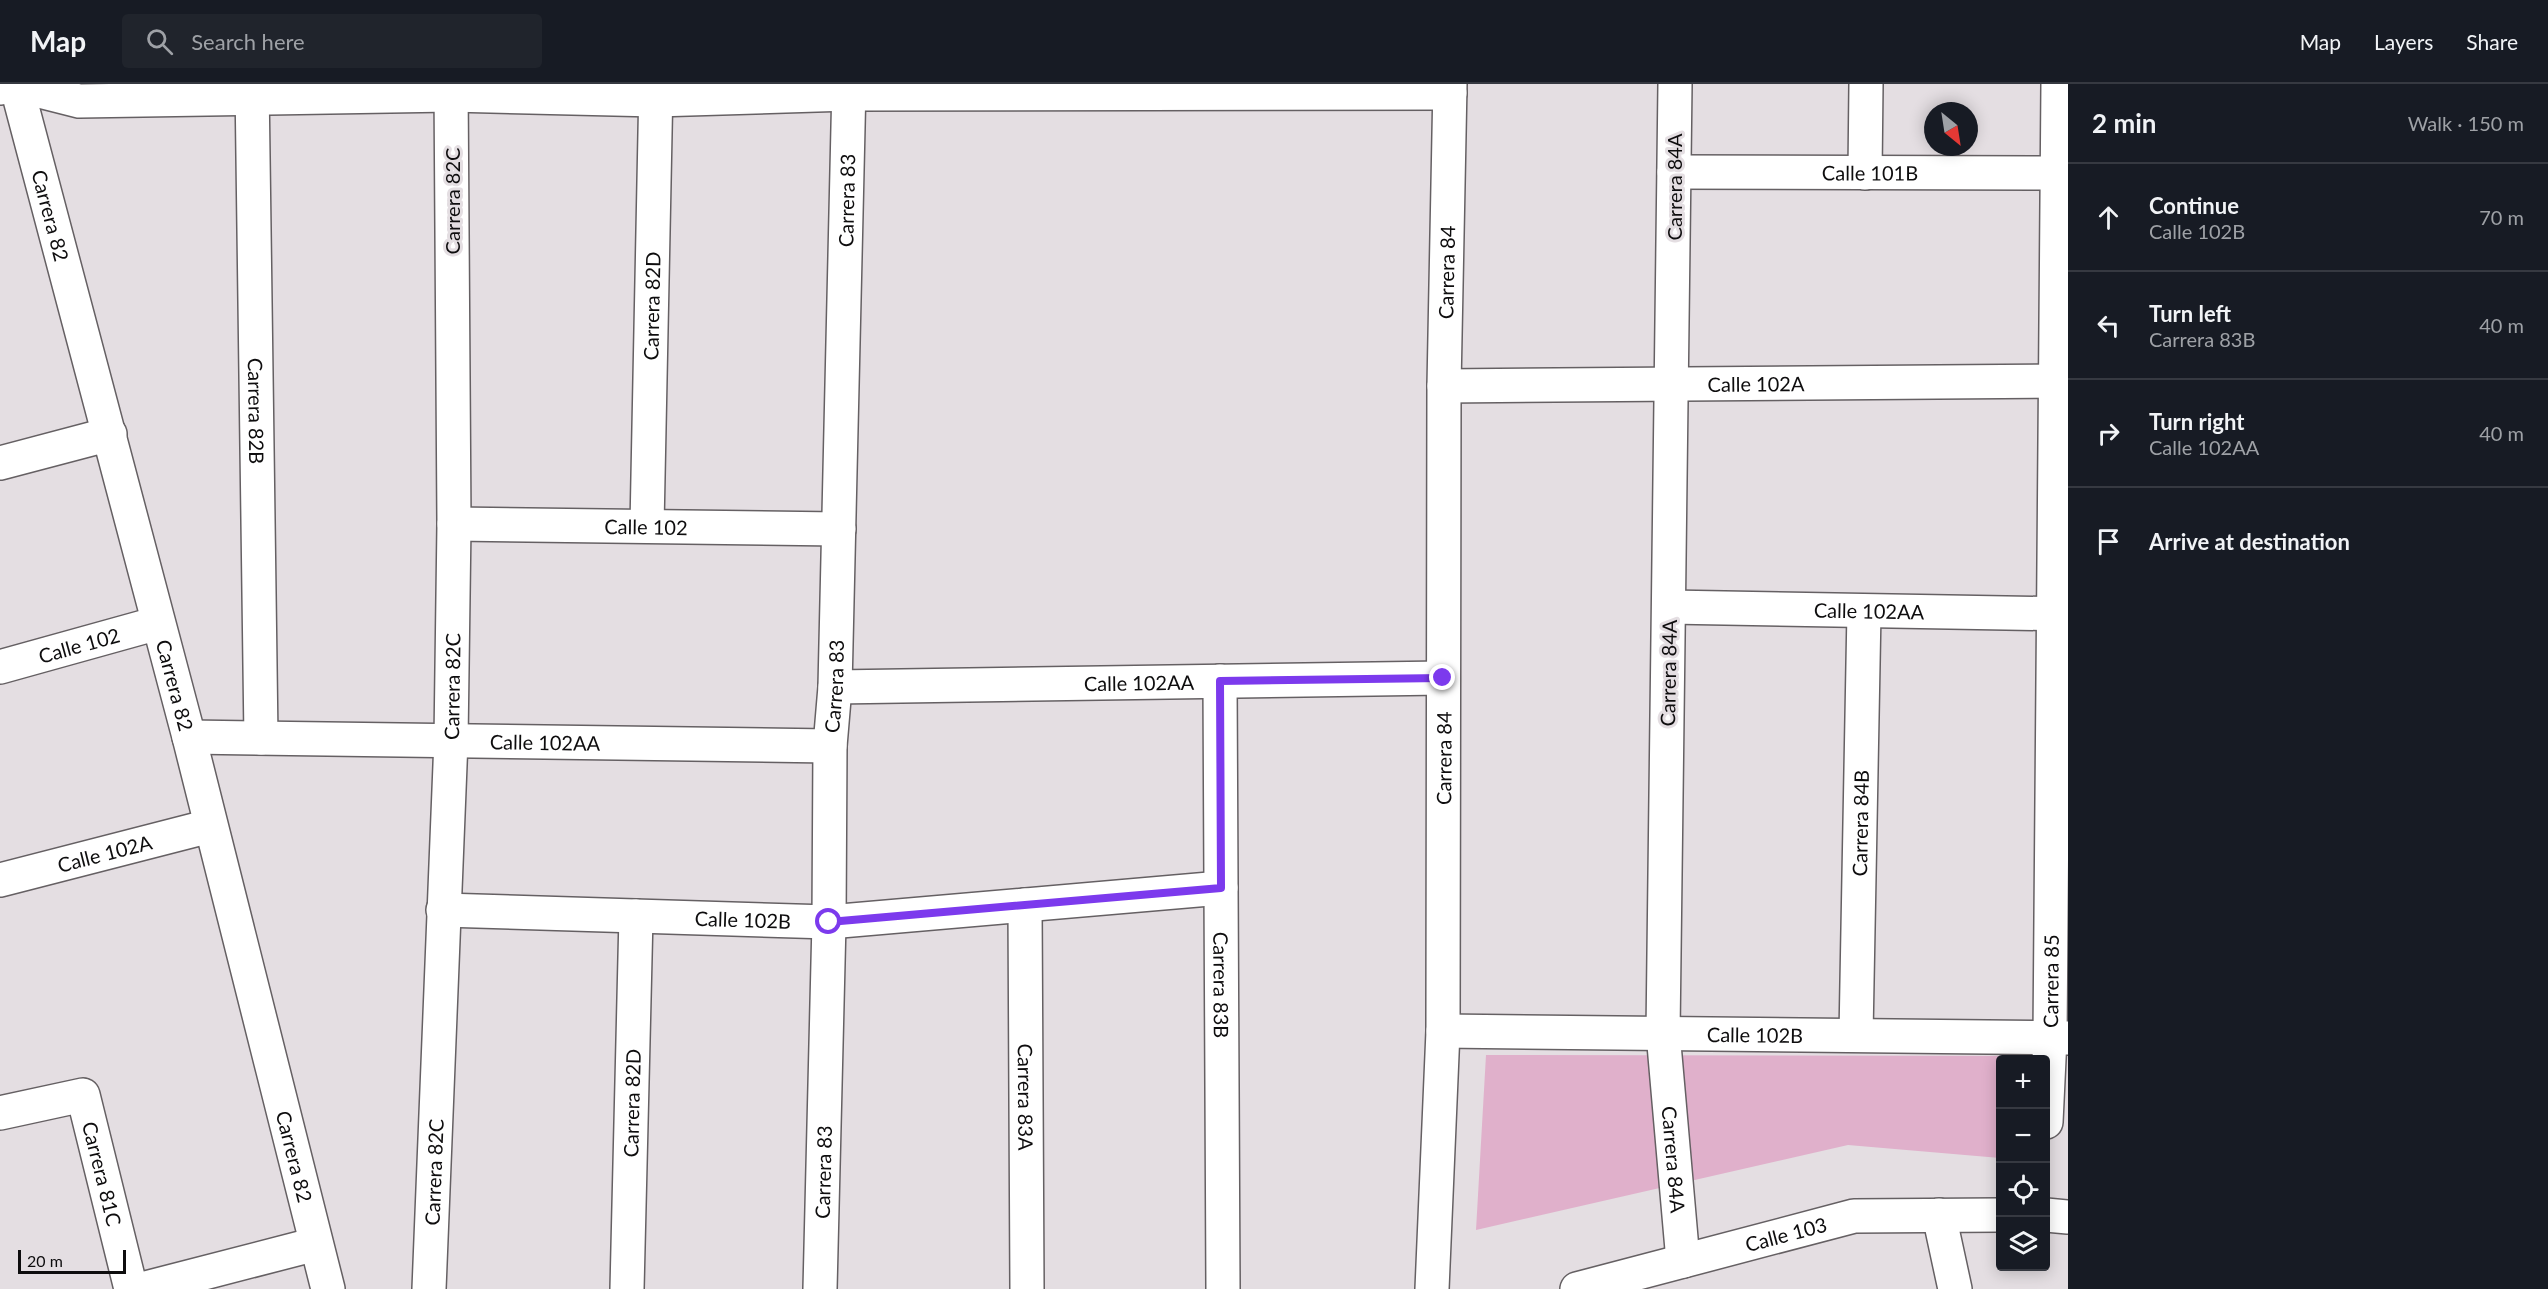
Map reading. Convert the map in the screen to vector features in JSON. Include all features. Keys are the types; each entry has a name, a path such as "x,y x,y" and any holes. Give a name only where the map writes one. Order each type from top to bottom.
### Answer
{"street":[{"path":"0,88 16,84 79,93 1450,88"},
{"name":"Carrera 82","path":"16,84 189,737 328,1289"},
{"name":"Carrera 84A","path":"1675,84 1663,1033 1683,1261"},
{"path":"1865,173 1866,84"},
{"name":"Carrera 85","path":"2048,1109 2059,1038 2063,173 2058,84"},
{"name":"Carrera 84","path":"1432,1289 1443,1031 1444,386 1450,88"},
{"name":"Carrera 83","path":"820,1289 829,922 830,746 835,687 849,89"},
{"name":"Carrera 82C","path":"429,1289 451,740 454,524 451,90"},
{"name":"Carrera 82B","path":"252,91 261,738"},
{"name":"Carrera 82D","path":"647,526 656,92"},
{"name":"Calle 101B","path":"1674,172 2063,173"},
{"name":"Calle 102A","path":"1444,386 2062,381"},
{"path":"0,463 110,434"},
{"name":"Calle 102","path":"454,524 839,529"},
{"name":"Calle 102AA","path":"1669,607 2061,614"},
{"name":"Carrera 84B","path":"1856,1035 1864,611"},
{"name":"Calle 102","path":"0,667 158,623"},
{"name":"Calle 102AA","path":"835,687 1443,678"},
{"name":"Carrera 83B","path":"1220,681 1223,1289"},
{"name":"Calle 102AA","path":"189,737 830,746"},
{"name":"Calle 102A","path":"0,880 210,826"},
{"name":"Calle 102B","path":"443,910 829,922 1221,888"},
{"name":"Carrera 83A","path":"1025,905 1027,1289"},
{"name":"Carrera 82D","path":"627,1289 636,916"},
{"name":"Calle 102B","path":"1443,1031 2059,1038"},
{"name":"Carrera 81C","path":"0,1113 83,1095 131,1289"},
{"path":"1938,1215 1955,1289"},
{"name":"Calle 103","path":"1577,1289 1854,1216 1996,1215"},
{"path":"2050,1215 2068,1217"},
{"path":"142,1289 316,1244"}],"shaded area":[{"path":"1486,1055 1996,1056 1996,1158 1848,1145 1476,1230"}],"route":[{"path":"829,922 1221,888 1220,681 1443,678"}]}
